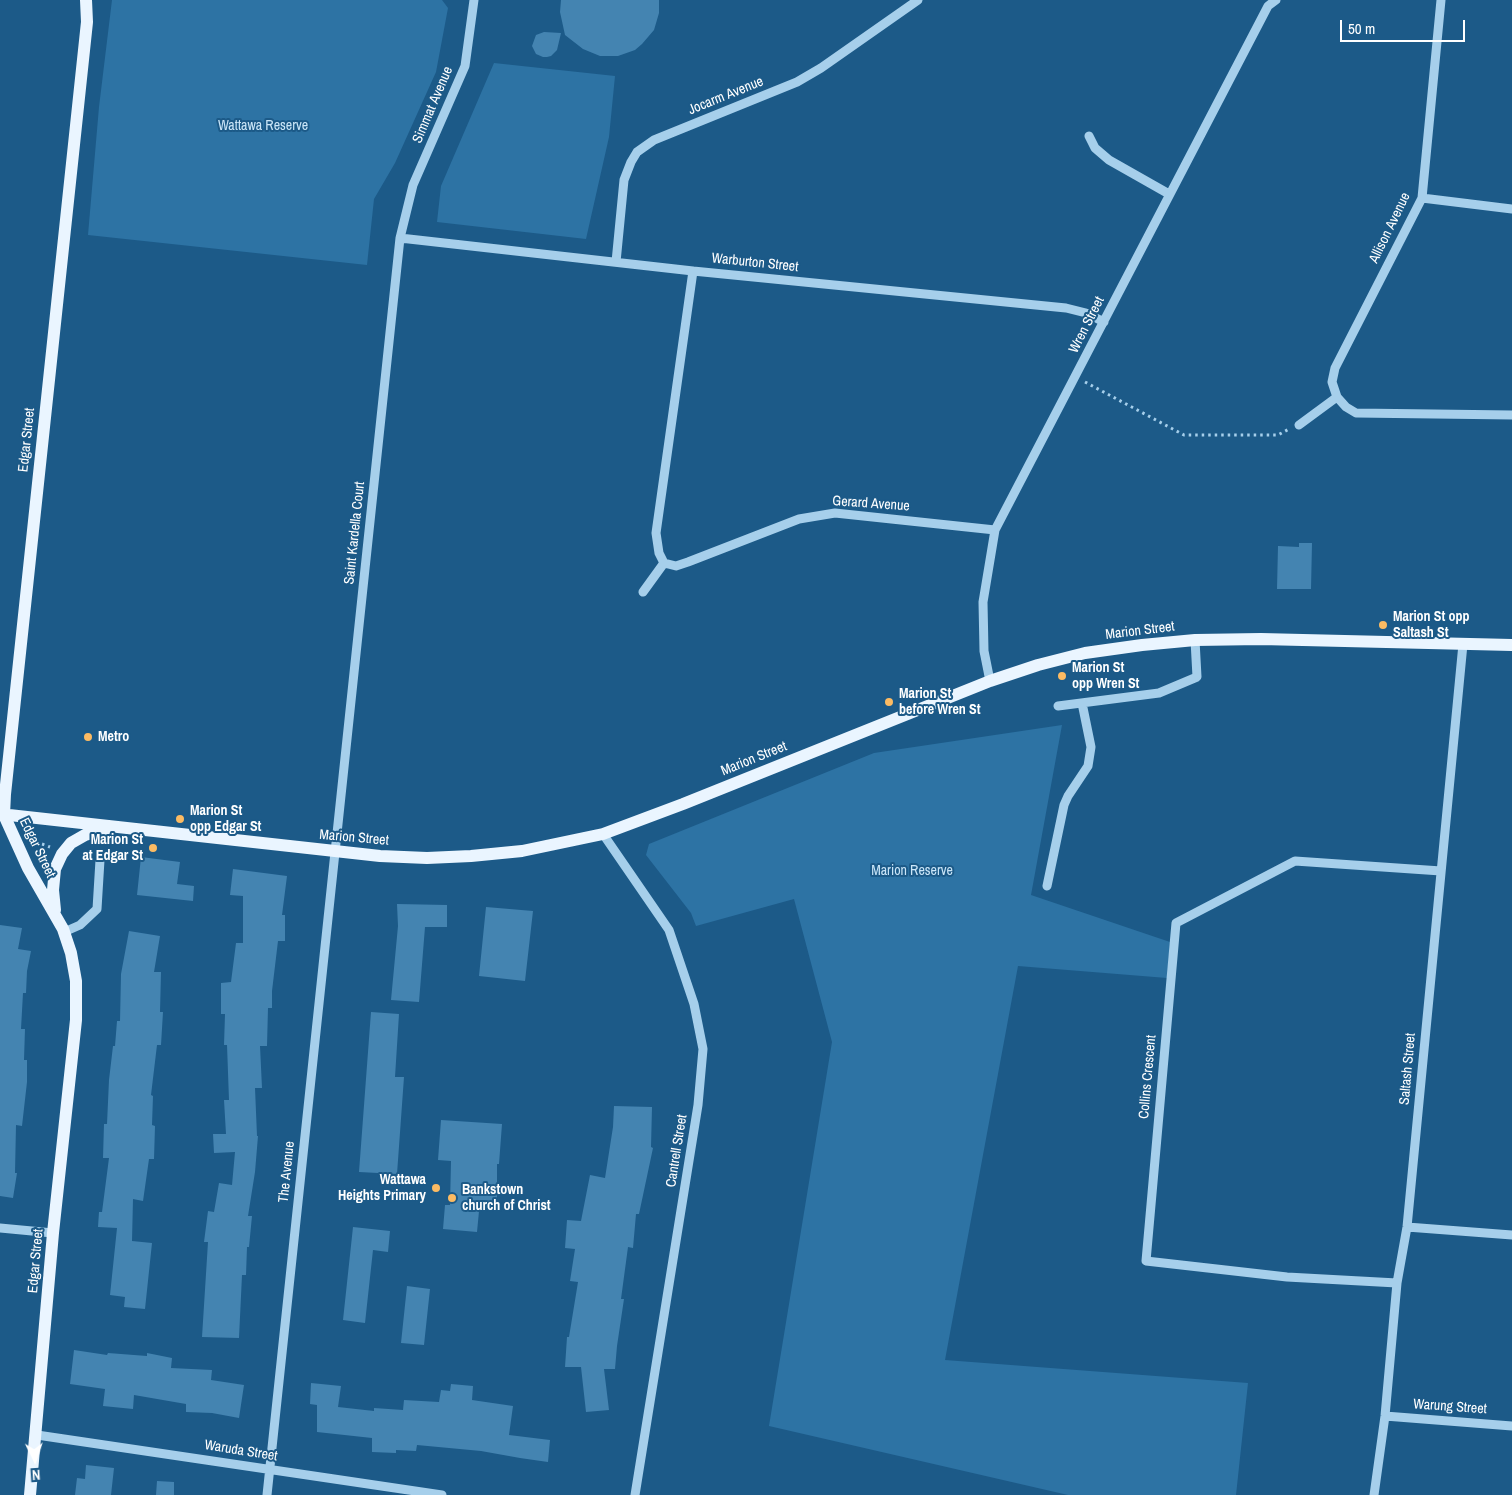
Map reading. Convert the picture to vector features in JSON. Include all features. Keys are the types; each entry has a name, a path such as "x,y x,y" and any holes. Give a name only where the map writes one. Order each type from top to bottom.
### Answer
{"main road":[{"name":"Edgar Street","path":"30,1495 53,1233 76,1020 76,981 71,953 64,932 28,868 2,814 86,32 86,0"},
{"name":"Marion Street","path":"2,814 389,857 427,858 522,851 603,834 683,804 990,681 1085,653 1195,640 1261,639 1512,645"},
{"path":"55,915 53,890 55,869 62,854 71,843 85,835 113,827"}],"street":[{"name":"Simmat Avenue","path":"405,217 414,185 465,66 474,0"},
{"name":"Jocarm Avenue","path":"616,262 624,180 631,162 638,152 654,140 797,82 821,68 918,0"},
{"name":"Wren Street","path":"990,681 984,651 983,602 995,530 1268,6 1276,0"},
{"name":"Allison Avenue","path":"1337,397 1332,382 1335,368 1422,198 1441,0"},
{"path":"1089,136 1095,148 1109,160 1170,194"},
{"path":"1422,198 1512,209"},
{"name":"Saint Kardella Court","path":"334,852 400,238 405,217"},
{"name":"Warburton Street","path":"400,238 693,271 1066,308 1086,313 1104,322"},
{"path":"643,592 664,563 659,553 656,533 693,271"},
{"path":"1299,425 1337,397 1346,407 1356,413 1512,415"},
{"name":"Gerard Avenue","path":"664,563 676,566 799,519 834,513 995,530"},
{"path":"1058,706 1159,693 1196,677 1195,640"},
{"name":"Saltash Street","path":"1374,1495 1385,1416 1398,1283 1407,1226 1464,644"},
{"path":"1047,886 1064,805 1088,766 1090,757 1089,734 1082,703"},
{"name":"Cantrell Street","path":"603,834 669,930 694,1004 702,1049 698,1105 635,1495"},
{"name":"The Avenue","path":"267,1495 334,852"},
{"path":"64,932 80,925 96,909 100,860"},
{"name":"Collins Crescent","path":"1398,1283 1287,1277 1146,1261 1176,923 1295,861 1441,871"},
{"path":"1407,1226 1512,1235"},
{"path":"0,1228 53,1233"},
{"name":"Warung Street","path":"1385,1416 1512,1426"},
{"name":"Waruda Street","path":"36,1435 442,1495"}],"path":[{"path":"1076,377 1184,435 1278,434 1299,425"},
{"path":"42,844 53,848"}],"green space":[{"name":"Wattawa Reserve","path":"112,0 442,0 448,8 436,72 395,163 374,199 367,265 88,235 99,107"},
{"path":"494,63 615,76 609,137 586,239 437,222 441,186"},
{"name":"Marion Reserve","path":"1062,725 1031,895 1170,942 1167,978 1018,966 945,1360 1248,1383 1236,1495 1068,1495 769,1426 832,1042 794,899 696,926 691,913 646,855 649,844 874,753"}],"building":[{"path":"561,0 659,0 659,13 654,30 635,50 618,56 600,56 583,49 565,35 560,12"},
{"path":"544,32 561,33 557,50 547,57 536,54 532,46 536,35"},
{"path":"1299,543 1312,543 1311,589 1277,589 1278,546 1299,547"},
{"path":"141,857 180,862 177,884 194,886 193,901 137,895"},
{"path":"233,869 287,876 282,915 285,915 285,941 278,941 272,991 272,1008 268,1008 267,1046 260,1046 262,1088 255,1088 258,1136 248,1216 252,1216 249,1247 247,1247 246,1275 242,1275 239,1338 202,1337 208,1242 204,1242 208,1211 214,1212 219,1183 232,1185 235,1152 214,1153 213,1134 226,1134 224,1100 229,1100 227,1045 224,1045 225,1014 221,1014 221,983 231,982 236,943 243,943 243,896 230,895"},
{"path":"397,904 447,905 447,927 425,927 419,1002 391,1000 398,926"},
{"path":"486,907 533,911 525,981 479,976"},
{"path":"0,925 22,928 18,949 31,951 27,971 26,993 23,993 21,1029 25,1029 24,1060 27,1060 27,1082 22,1126 16,1125 15,1173 17,1173 13,1198 0,1196"},
{"path":"129,931 160,936 154,972 161,972 160,1012 163,1012 161,1045 157,1045 151,1095 153,1096 152,1125 155,1126 154,1159 149,1159 143,1201 133,1199 132,1241 152,1243 145,1309 124,1307 125,1297 110,1295 117,1228 98,1227 99,1212 102,1212 109,1158 103,1158 104,1124 107,1124 113,1046 115,1046 117,1021 120,1021 121,974"},
{"path":"371,1012 399,1014 395,1077 404,1077 397,1174 359,1172"},
{"path":"614,1106 652,1107 651,1147 653,1148 639,1214 636,1214 633,1248 628,1247 621,1299 624,1299 615,1369 604,1369 609,1410 586,1412 581,1367 565,1367 567,1337 569,1337 578,1282 570,1281 575,1249 565,1248 567,1220 581,1221 590,1175 605,1178 613,1127"},
{"path":"441,1120 502,1124 499,1164 497,1164 497,1202 480,1201 477,1232 443,1229 445,1205 450,1205 451,1161 438,1160"},
{"path":"353,1227 390,1231 388,1252 373,1250 365,1323 343,1320"},
{"path":"407,1286 430,1289 424,1345 401,1343"},
{"path":"74,1350 107,1355 108,1353 147,1356 147,1353 172,1358 171,1368 212,1370 211,1380 244,1385 239,1418 212,1413 186,1412 186,1404 134,1395 133,1409 103,1406 105,1389 70,1384"},
{"path":"311,1383 341,1386 338,1407 374,1411 374,1408 403,1410 404,1400 439,1402 441,1390 450,1391 451,1384 473,1386 472,1400 513,1406 509,1435 550,1440 548,1462 481,1451 417,1445 416,1451 396,1450 396,1453 372,1452 372,1438 317,1432 317,1405 310,1404"},
{"path":"86,1465 114,1468 111,1495 75,1495 77,1478 85,1479"},
{"path":"157,1481 174,1482 174,1495 156,1495"}],"place":[{"name":"Marion St opp Saltash St","path":"1383,625"},
{"name":"Marion St opp Wren St","path":"1062,676"},
{"name":"Marion St before Wren St","path":"889,702"},
{"name":"Metro","path":"88,737"},
{"name":"Marion St opp Edgar St","path":"180,819"},
{"name":"Marion St at Edgar St","path":"153,848"},
{"name":"Wattawa Heights Primary","path":"436,1188"},
{"name":"Bankstown church of Christ","path":"452,1198"}]}
